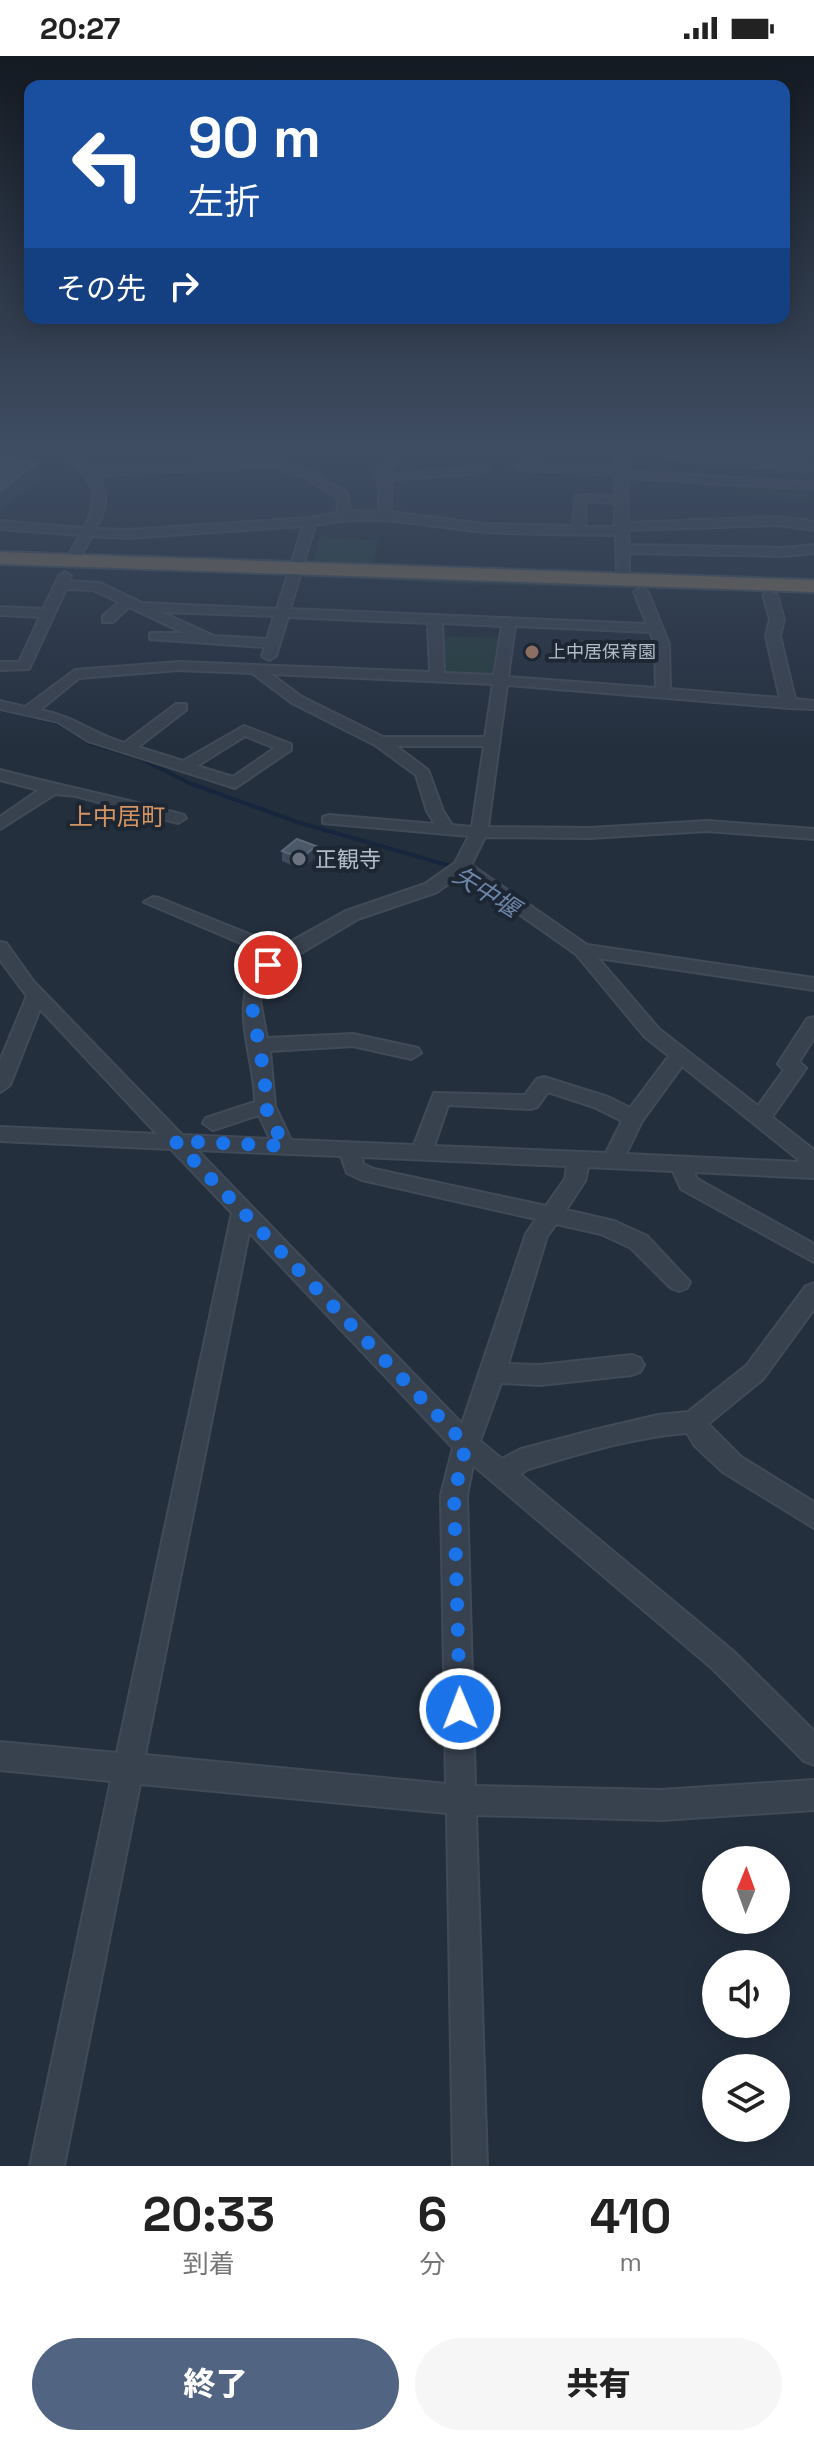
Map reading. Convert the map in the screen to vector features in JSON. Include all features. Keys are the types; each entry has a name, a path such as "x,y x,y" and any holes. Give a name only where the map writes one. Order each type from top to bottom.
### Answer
{"highway":[{"path":"0,558 66,573"},
{"path":"0,569 66,573 814,586"},
{"path":"294,576 641,592 814,595"}],"street":[{"path":"0,666 24,666 78,549"},
{"path":"262,669 302,549"},
{"path":"621,549 623,581"},
{"path":"646,549 784,552 809,549"},
{"path":"66,573 204,637"},
{"path":"641,592 662,644 663,695"},
{"path":"770,595 777,619 773,636 789,704"},
{"path":"108,619 134,604 655,628"},
{"path":"0,611 49,613"},
{"path":"435,619 437,677"},
{"path":"284,1146 265,1106 265,1079 251,1001 254,986 268,965 282,954 352,915 431,888 462,866 479,832 503,682 509,623"},
{"path":"155,636 272,643"},
{"path":"28,712 75,674 157,666 437,677 814,705"},
{"path":"262,669 297,700 380,742 423,773 435,811 447,829"},
{"path":"0,705 62,718 93,738 183,768 235,783 286,747 244,730 183,768"},
{"path":"126,749 181,707"},
{"path":"380,742 494,741"},
{"path":"0,775 52,789 77,791 178,818"},
{"path":"0,824 52,789"},
{"path":"329,820 479,832 590,833 707,826 814,834"},
{"path":"0,1134 812,1170 807,1155 644,1026 596,963 582,950 462,866"},
{"path":"153,902 282,954"},
{"path":"1,950 36,995 466,1445 723,1660 814,1751"},
{"path":"582,950 814,984"},
{"path":"744,975 814,996"},
{"path":"0,1085 36,995"},
{"path":"761,1117 796,1068 788,1064 814,1023"},
{"path":"259,1045 353,1040 411,1053"},
{"path":"613,1161 633,1118 680,1055"},
{"path":"422,1151 441,1098 530,1102 544,1084 601,1102 633,1118"},
{"path":"213,1123 265,1106"},
{"path":"350,1148 354,1168 369,1175 606,1227 639,1242 679,1282"},
{"path":"470,2166 454,1495 466,1445 493,1373 537,1234 575,1181 579,1159"},
{"path":"681,1164 688,1184 814,1254"},
{"path":"47,2166 243,1210"},
{"path":"502,1473 521,1460 594,1440 658,1425 693,1422 755,1372 814,1292"},
{"path":"493,1373 540,1375 632,1365"},
{"path":"693,1422 700,1436 729,1463 814,1517"},
{"path":"0,1756 462,1800 661,1805 814,1795"}],"green space":[{"path":"316,549 376,549 373,566 321,565 313,560"},
{"path":"321,576 814,590 814,593 449,584"},
{"path":"440,636 503,638 501,678 444,674"}],"building":[{"path":"297,839 316,846 301,858 282,851"}],"waterway":[{"name":"矢中堰","path":"0,709 58,723 90,743 140,758 189,783 297,822 454,867"}],"place":[{"name":"上中居保育園","path":"532,652"},
{"name":"正観寺","path":"299,859"}],"district":[{"name":"上中居町","path":"117,817"}],"route":[{"path":"268,965 254,986 251,1001 265,1079 265,1106 284,1146 175,1141 466,1445 454,1495 460,1709"}]}
